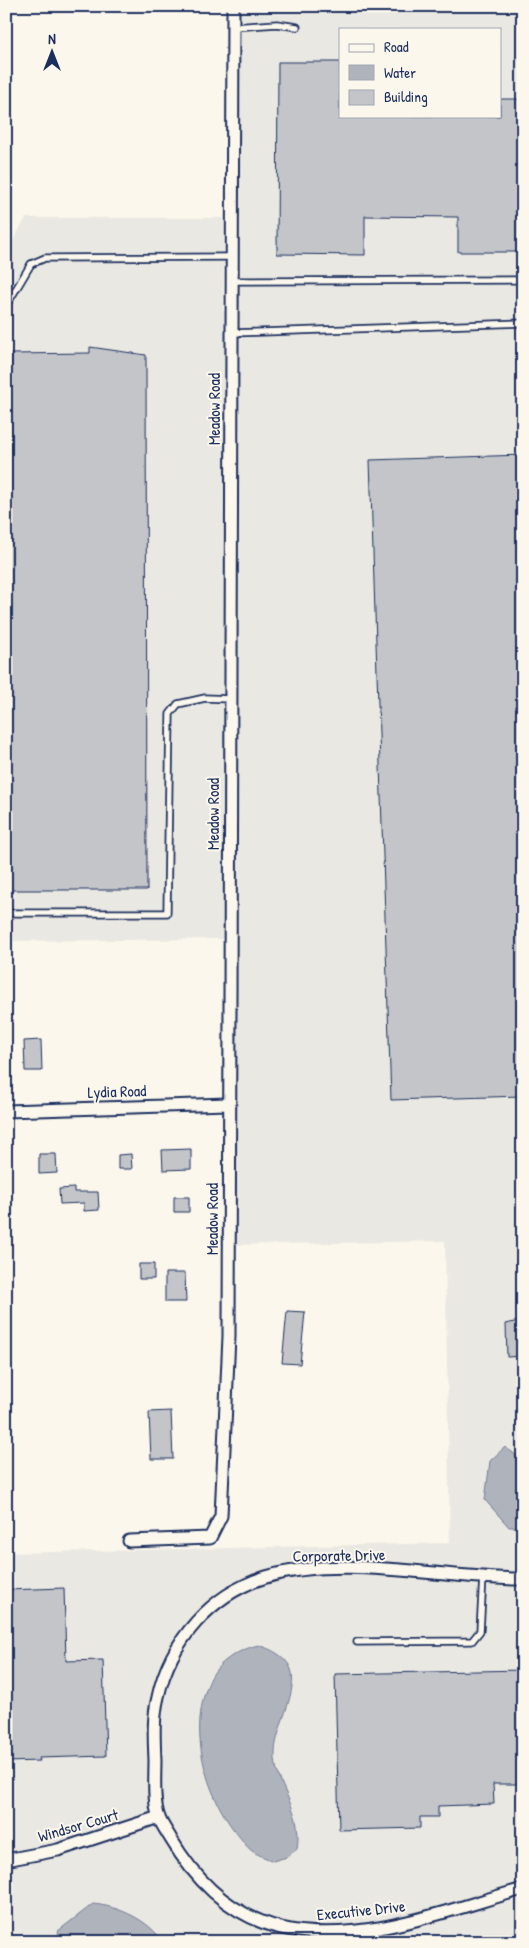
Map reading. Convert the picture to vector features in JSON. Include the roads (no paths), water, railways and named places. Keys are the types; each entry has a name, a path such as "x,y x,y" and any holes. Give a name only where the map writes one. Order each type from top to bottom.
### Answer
{"street":[{"name":"Meadow Road","path":"129,1541 210,1538 221,1516 229,1336 228,1104 233,6"},
{"name":"Lydia Road","path":"6,1111 228,1104"},
{"name":"Corporate Drive","path":"159,1817 155,1784 154,1725 158,1698 167,1664 180,1641 213,1605 249,1583 289,1571 309,1569 413,1571 523,1579"},
{"name":"Windsor Court","path":"6,1860 58,1850 159,1817"},
{"name":"Executive Drive","path":"159,1817 187,1865 228,1905 261,1922 282,1928 304,1932 352,1930 397,1924 440,1914 523,1889"}],"lane":[{"path":"233,27 277,24 297,27"},
{"path":"6,306 31,264 45,258 231,257"},
{"path":"231,281 523,280"},
{"path":"231,333 523,323"},
{"path":"6,913 167,913 170,714 178,704 206,698 230,699"},
{"path":"357,1642 472,1641 480,1631 483,1577"}],"water":[{"path":"505,1447 516,1455 518,1468 523,1473 523,1527 509,1527 485,1500 490,1461"},
{"path":"258,1645 274,1651 283,1658 292,1673 289,1702 275,1752 279,1775 296,1821 298,1834 297,1849 287,1857 273,1861 250,1849 226,1818 208,1780 200,1739 203,1699 214,1673 230,1657"},
{"path":"93,1904 103,1905 132,1915 150,1927 163,1942 60,1942 58,1931"}]}
